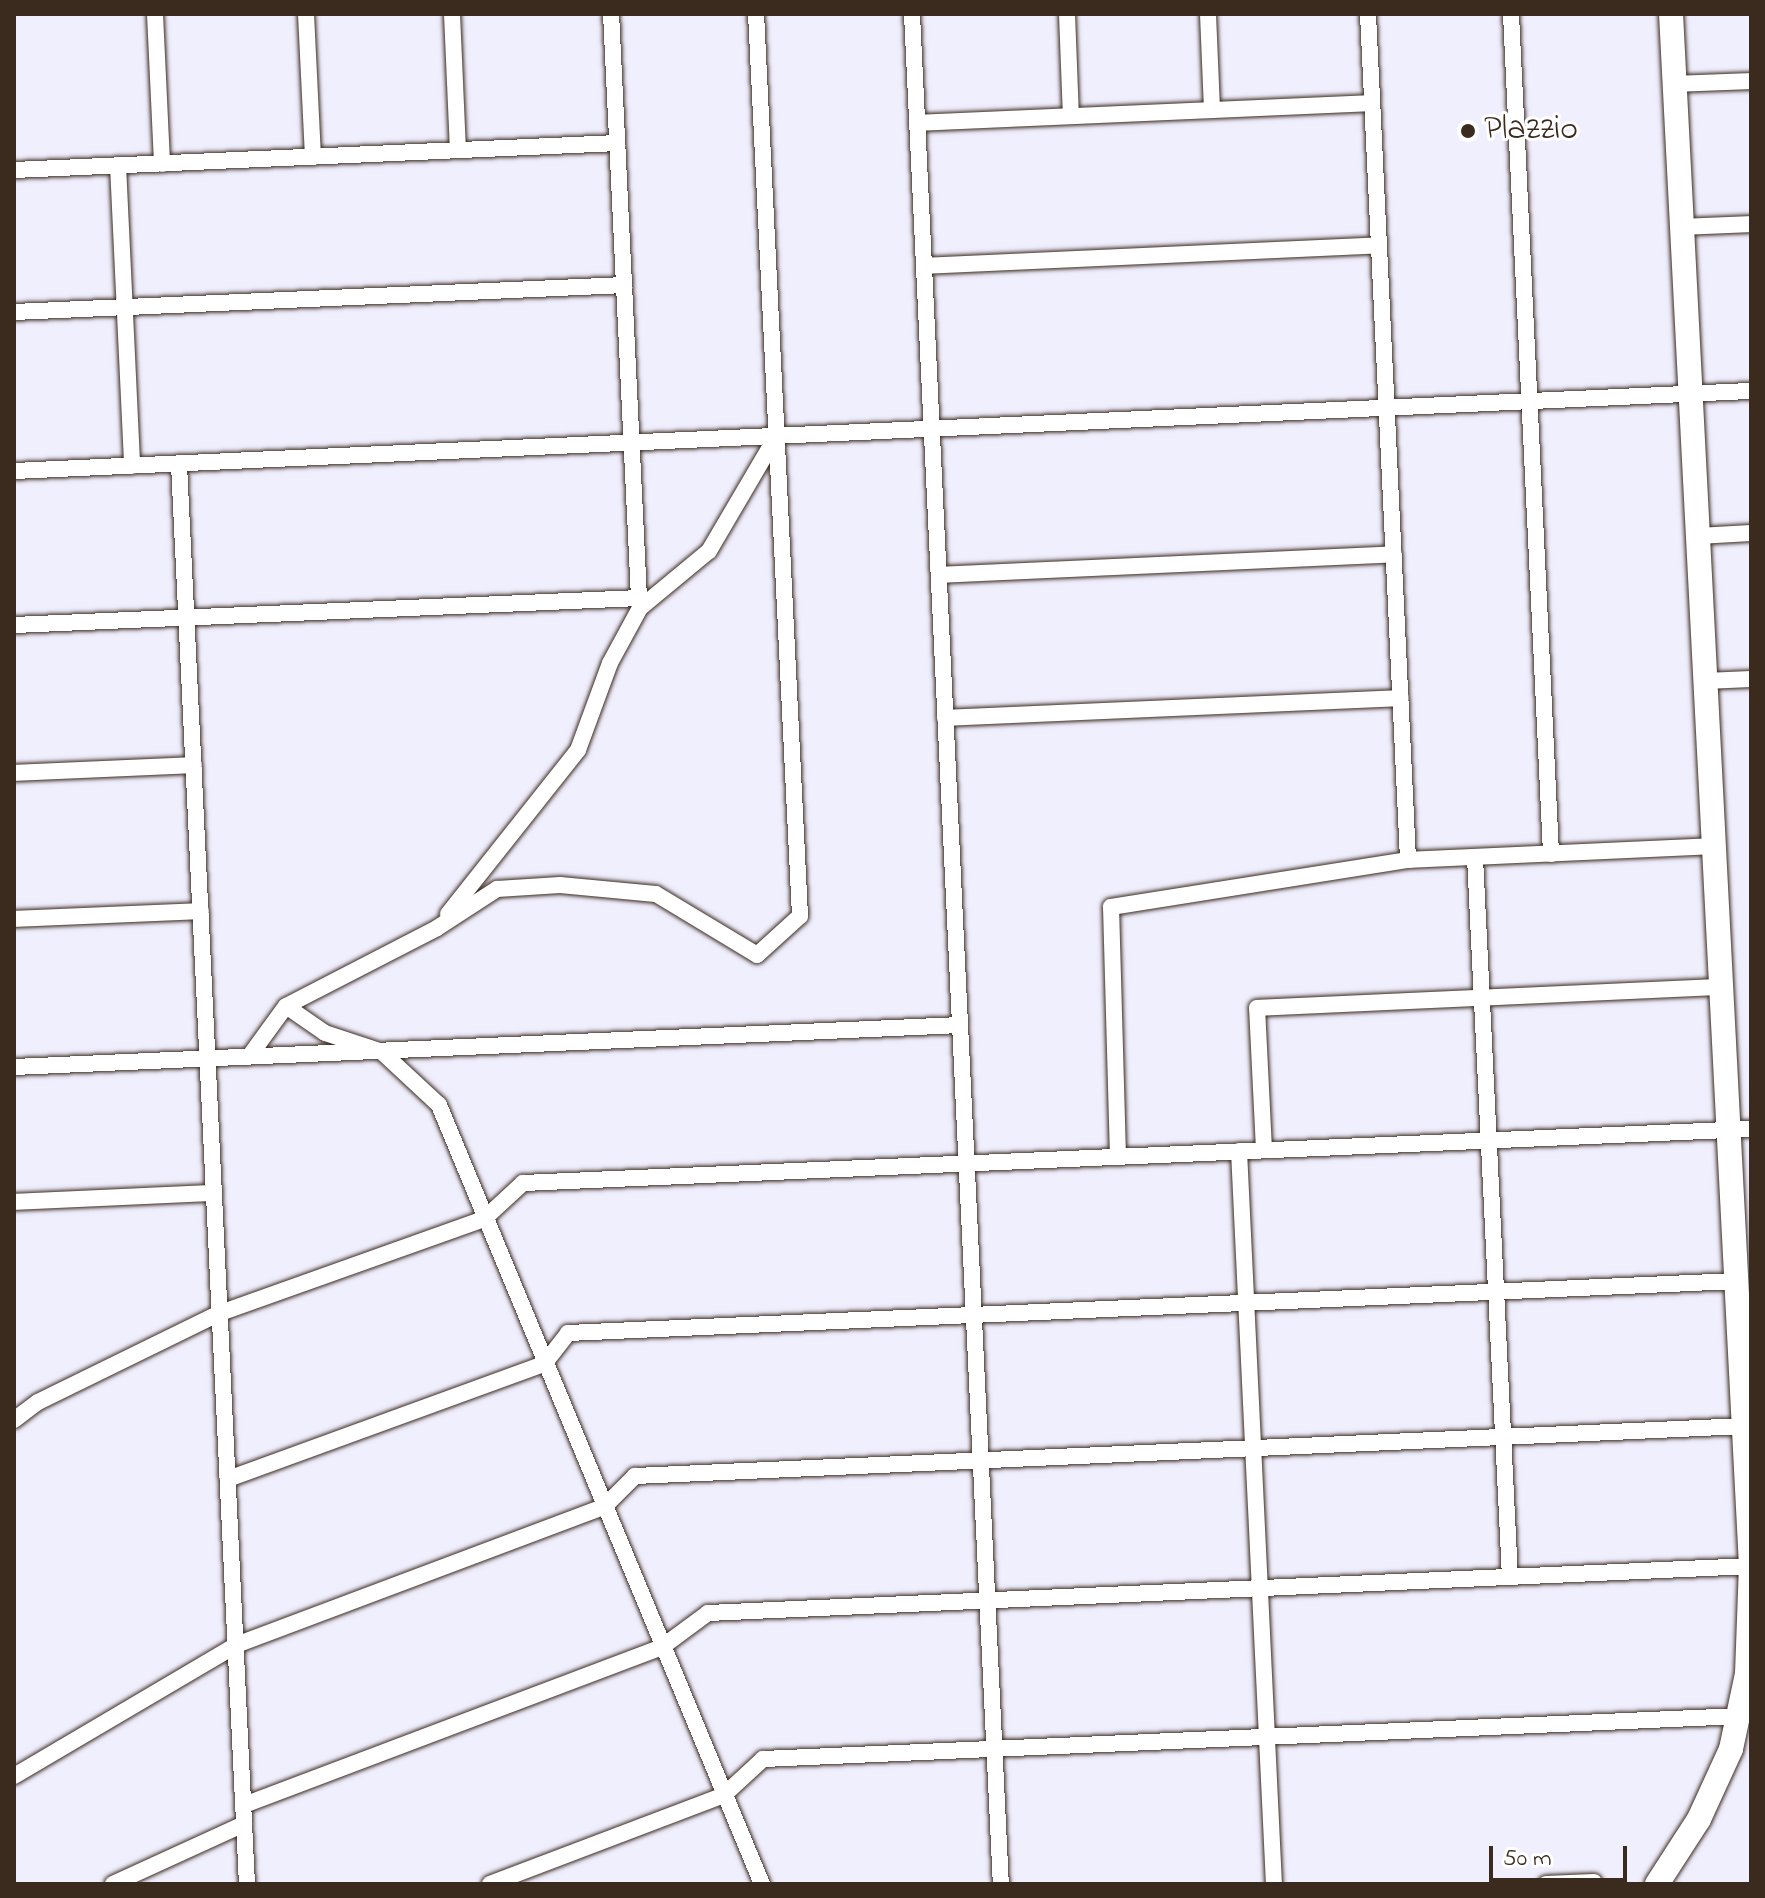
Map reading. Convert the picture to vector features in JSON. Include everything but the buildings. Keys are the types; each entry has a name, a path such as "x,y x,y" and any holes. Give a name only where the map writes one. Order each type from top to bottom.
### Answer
{"main road":[{"path":"1657,1884 1699,1819 1731,1749 1747,1674 1751,1566 1744,1426 1745,1332 1736,1281 1740,1129 1721,987 1671,14"}],"street":[{"path":"155,14 162,164"},
{"path":"306,14 313,157"},
{"path":"452,14 458,150"},
{"path":"14,625 639,598 611,14"},
{"path":"251,1054 286,1006 437,928 497,889 560,885 656,894 757,955 800,916 756,14"},
{"path":"912,14 1001,1884"},
{"path":"1067,14 1071,116"},
{"path":"1208,14 1212,110"},
{"path":"1368,14 1408,860"},
{"path":"1511,14 1551,854"},
{"path":"1674,84 1751,81"},
{"path":"917,123 1372,103"},
{"path":"14,170 617,143"},
{"path":"118,165 132,466"},
{"path":"1682,227 1751,224"},
{"path":"924,266 1379,245"},
{"path":"14,312 624,285"},
{"path":"14,471 1751,391"},
{"path":"437,928 501,854 578,750 610,663 640,608 709,551 776,437"},
{"path":"179,464 247,1884"},
{"path":"1698,536 1751,533"},
{"path":"939,575 1394,554"},
{"path":"1705,681 1751,679"},
{"path":"945,718 1401,698"},
{"path":"14,773 194,765"},
{"path":"1118,1157 1111,907 1408,860 1714,846"},
{"path":"1475,857 1510,1577"},
{"path":"14,919 201,911"},
{"path":"1264,1150 1257,1008 1721,987"},
{"path":"286,1006 325,1033 382,1052 439,1105 762,1884"},
{"path":"14,1067 251,1054 382,1052 960,1025"},
{"path":"14,1420 38,1402 220,1313 484,1219 523,1183 1740,1129"},
{"path":"1239,1151 1274,1884"},
{"path":"14,1202 214,1193"},
{"path":"228,1479 544,1364 568,1333 1736,1281"},
{"path":"14,1776 236,1645 604,1507 635,1476 1744,1426"},
{"path":"244,1805 662,1647 708,1613 1751,1566"},
{"path":"490,1884 724,1795 763,1759 1739,1716"},
{"path":"113,1884 244,1824"},
{"path":"1546,1884 1594,1882"}],"place":[{"name":"Plazzio","path":"1468,131"}]}
